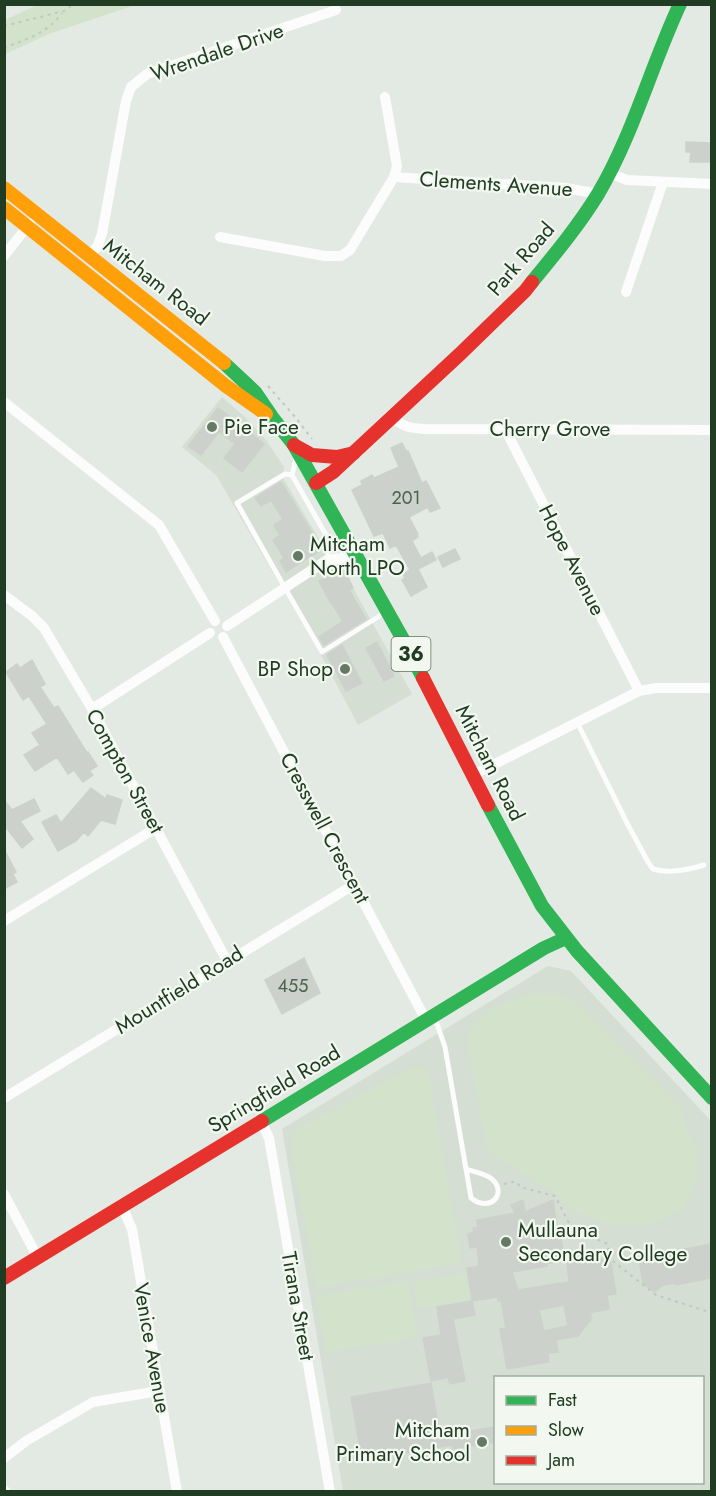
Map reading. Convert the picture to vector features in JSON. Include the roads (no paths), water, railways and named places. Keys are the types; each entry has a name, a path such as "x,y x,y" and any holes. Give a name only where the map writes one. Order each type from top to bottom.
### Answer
{"main road":[{"name":"Park Road","path":"316,483 328,476 354,453 525,291 562,246 598,194 622,147 680,4"},
{"name":"Mitcham Road","path":"4,188 224,363 255,392 296,449 316,483 405,643 542,906 566,938 711,1098"},
{"name":"Mitcham Road","path":"4,208 235,393 272,417"},
{"path":"78,268 89,256"},
{"path":"296,449 312,455 337,457 354,453"},
{"name":"Springfield Road","path":"4,1278 544,948 566,938"}],"street":[{"name":"Wrendale Drive","path":"89,256 97,247 102,234 118,137 131,87 147,74 336,10"},
{"path":"220,237 325,256 341,256 350,250 394,177 397,166 386,97"},
{"path":"608,173 627,180 711,184"},
{"name":"Clements Avenue","path":"394,177 566,188 598,194"},
{"path":"626,292 663,182"},
{"path":"4,256 37,214"},
{"path":"4,402 159,525 215,621"},
{"name":"Cherry Grove","path":"393,417 402,426 408,428 711,430"},
{"name":"Hope Avenue","path":"504,429 639,691"},
{"path":"210,633 214,637 225,631 327,560 356,556"},
{"name":"Compton Street","path":"4,595 44,628 92,709 226,961"},
{"path":"210,633 211,624 221,620 225,631"},
{"name":"Cresswell Crescent","path":"225,631 355,884 430,1018"},
{"path":"92,709 210,633"},
{"path":"473,775 639,691 656,688 711,688"},
{"path":"4,921 156,828"},
{"name":"Mountfield Road","path":"4,1098 355,884"},
{"name":"Tirana Street","path":"261,1121 269,1138 330,1491"},
{"path":"4,1194 38,1258"},
{"name":"Venice Avenue","path":"122,1206 132,1229 177,1491"},
{"path":"4,1458 35,1436 93,1402 159,1391"}],"lane":[{"path":"296,449 292,475 330,542 327,560"},
{"path":"292,475 285,474 237,503 322,652 387,611"},
{"path":"330,542 344,534"},
{"path":"577,722 627,823 654,869 668,871 704,865"},
{"path":"430,1018 445,1047 466,1169 471,1198 481,1204 494,1201 497,1188 492,1179 466,1169"}],"place":[{"name":"Pie Face","path":"212,427"},
{"name":"Mitcham North LPO","path":"298,556"},
{"name":"BP Shop","path":"345,669"},
{"name":"Mullauna Secondary College","path":"506,1242"},
{"name":"Mitcham Primary School","path":"482,1442"}]}
